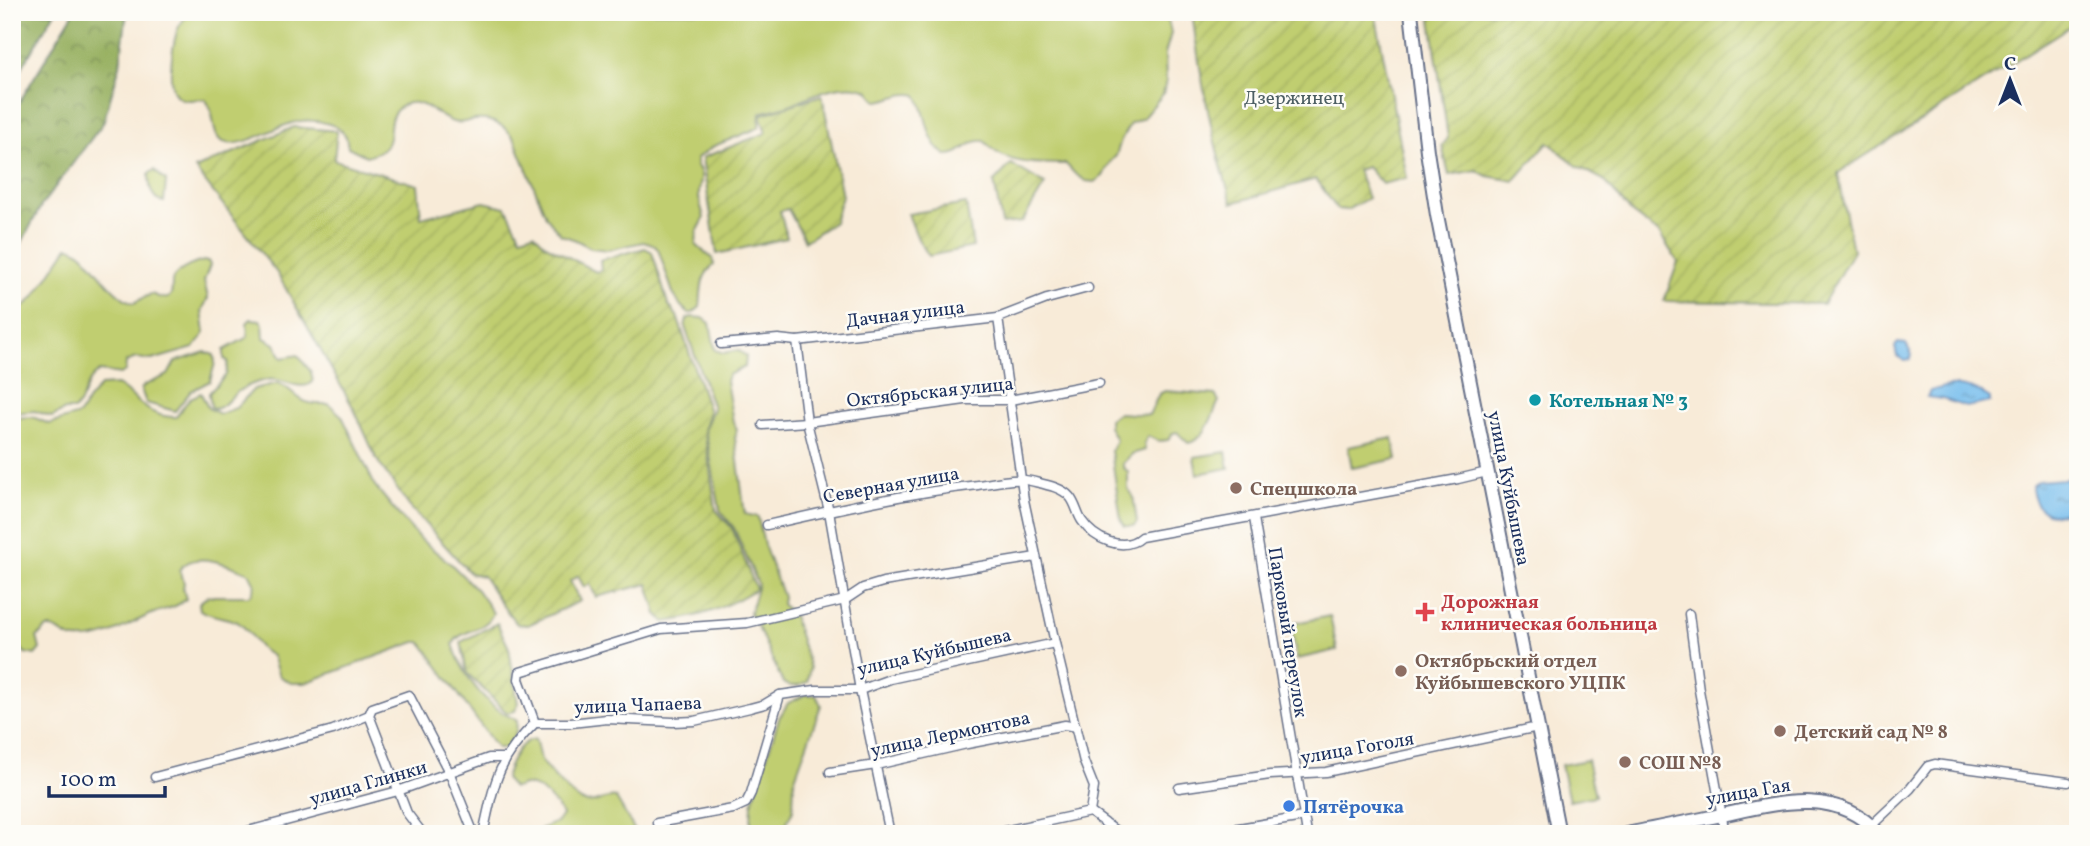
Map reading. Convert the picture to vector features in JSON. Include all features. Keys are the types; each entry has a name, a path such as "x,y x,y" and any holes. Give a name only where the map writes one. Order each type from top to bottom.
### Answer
{"main road":[{"name":"улица Куйбышева","path":"1411,12 1433,190 1559,834"},
{"name":"улица Гая","path":"1626,834 1788,802 1821,802 1841,807 1876,830"}],"street":[{"name":"Дачная улица","path":"721,344 778,339 797,341 998,317 1046,299 1088,288"},
{"path":"998,317 1024,500 1084,762 1094,787 1090,812"},
{"path":"797,341 807,422 829,511 860,690 890,834"},
{"name":"Октябрьская улица","path":"763,425 807,422 965,400 1010,400 1099,383"},
{"path":"1022,480 1061,490 1071,498 1081,520 1093,535 1126,545 1141,537 1458,480 1487,472"},
{"name":"Северная улица","path":"767,525 926,491 1022,480"},
{"name":"Парковый переулок","path":"1254,518 1307,834"},
{"path":"483,834 494,786 505,758 518,739 535,723 519,679 520,673 661,629 747,622 845,600 863,588 883,582 1036,557"},
{"path":"1689,614 1699,690 1725,834"},
{"name":"улица Куйбышева","path":"780,695 815,690 860,690 890,679 1055,643"},
{"path":"423,834 407,813 369,715 372,708 405,695 411,697 450,774 474,834"},
{"path":"657,823 746,803 780,695"},
{"name":"улица Чапаева","path":"535,723 607,719 694,721 757,706 780,695"},
{"path":"155,777 333,730 369,715"},
{"name":"улица Лермонтова","path":"830,772 876,765 1053,727 1076,727"},
{"name":"улица Гоголя","path":"1179,788 1326,772 1538,727"},
{"name":"улица Глинки","path":"237,834 398,791 489,758 505,758"},
{"path":"1876,830 1928,766 1935,764 2068,782"},
{"path":"990,834 1090,812 1120,834"},
{"path":"1204,834 1303,817"}],"green space":[{"path":"15,12 55,12 12,84 12,17"},
{"path":"74,12 127,12 120,65 103,123 41,206 12,261 12,114"},
{"path":"189,12 1166,12 1171,33 1165,54 1166,81 1163,94 1143,118 1130,124 1116,156 1103,176 1094,182 1086,181 1075,174 1066,164 1030,163 1012,159 996,152 984,141 974,142 957,153 946,155 930,135 917,95 907,94 877,101 868,90 847,86 760,113 759,127 714,146 697,158 701,177 699,198 704,219 697,232 696,245 713,259 714,265 704,279 700,307 693,313 688,313 673,293 658,249 652,244 643,242 608,250 591,248 561,235 546,216 515,140 501,125 483,120 455,123 427,107 413,103 406,104 393,114 385,147 366,156 348,147 345,134 339,128 318,121 291,123 252,139 225,143 217,136 211,110 205,99 181,99 174,92 171,65 175,37"},
{"name":"Дзержинец","path":"1192,12 1375,12 1407,178 1382,184 1367,167 1357,170 1368,198 1347,210 1337,209 1316,179 1232,203 1208,109"},
{"path":"1430,12 2078,12 2078,21 1838,173 1853,251 1823,304 1664,301 1678,262 1659,233 1632,213 1604,180 1577,166 1548,142 1514,181 1487,176 1476,170 1449,175 1442,146 1448,138"},
{"path":"822,95 842,196 834,222 805,241 788,209 780,211 787,238 717,254 702,158 766,133 760,115"},
{"path":"294,127 337,131 334,160 418,185 421,218 484,202 506,207 521,237 534,233 546,245 596,272 601,270 600,260 645,248 652,252 668,304 677,316 709,412 704,428 716,510 732,528 756,589 712,611 665,622 657,614 648,584 596,597 590,584 584,587 578,576 570,581 580,601 528,625 517,624 483,576 470,573 409,506 377,460 354,409 277,273 195,169"},
{"path":"1011,164 1045,184 1022,222 1002,224 994,182"},
{"path":"154,170 166,181 164,202 156,198 152,191 149,174"},
{"path":"966,204 973,247 929,256 918,239 908,214"},
{"path":"68,247 83,254 115,291 134,303 151,294 161,298 169,297 172,280 176,275 194,264 208,261 210,265 204,281 208,298 202,311 205,333 194,348 152,360 136,358 126,362 125,371 121,374 99,371 89,381 74,410 65,410 52,417 35,411 14,413 12,318 35,296"},
{"path":"703,318 710,323 715,350 724,353 738,350 746,356 745,367 728,375 726,381 733,422 737,429 735,438 744,508 745,514 758,517 764,545 783,597 782,604 793,616 810,668 807,682 798,686 783,683 757,625 751,619 750,612 758,584 734,528 720,510 705,429 713,408 685,327 687,319"},
{"path":"251,319 260,320 264,338 275,344 282,358 298,355 311,372 313,382 302,386 272,379 262,381 242,389 224,405 215,409 211,407 209,393 226,375 228,361 224,359 224,350 248,337 247,323"},
{"path":"205,352 214,355 215,363 210,381 191,391 175,411 146,403 141,389 145,385 168,375 175,362"},
{"path":"278,383 306,402 329,404 342,416 375,486 420,539 477,590 493,613 485,624 456,639 453,644 466,673 479,691 494,707 517,721 516,733 506,748 497,748 421,642 305,683 291,683 279,676 272,656 261,648 239,623 200,610 199,603 208,596 249,596 255,584 249,573 212,561 194,560 179,570 186,599 182,602 106,635 75,639 47,628 37,637 40,649 35,655 25,653 12,638 12,418 33,417 49,424 79,415 100,386 117,385 157,414 176,417 190,398 201,393 208,408 220,414 236,408 254,389"},
{"path":"1165,391 1215,395 1219,401 1208,426 1194,441 1188,443 1177,432 1168,440 1158,441 1148,436 1144,443 1145,450 1132,454 1123,463 1128,472 1128,489 1133,496 1137,522 1134,526 1125,526 1121,520 1111,451 1116,440 1109,426 1109,419 1119,413 1149,415 1159,394"},
{"path":"1393,438 1397,459 1352,468 1348,447"},
{"path":"1226,452 1229,468 1197,474 1194,457"},
{"path":"1330,616 1337,650 1297,659 1290,624"},
{"path":"497,623 509,648 518,704 515,711 507,713 467,673 461,642"},
{"path":"805,695 816,695 821,705 794,781 793,810 781,834 748,834 752,804 779,718 788,703"},
{"path":"535,739 544,765 567,790 579,800 588,803 616,798 637,834 536,834 542,828 557,822 562,815 560,810 535,787 524,785 513,788 505,779 519,749"},
{"path":"1587,760 1595,796 1569,801 1561,765"}],"water":[{"path":"1898,343 1906,344 1912,355 1910,360 1905,361 1897,356 1895,347"},
{"path":"1948,386 1975,390 1990,398 1990,402 1966,407 1927,397 1930,391"},
{"path":"2078,478 2078,502 2070,509 2063,513 2048,513 2037,504 2032,486 2039,481"}],"place":[{"name":"Котельная № 3","path":"1535,400"},
{"name":"Спецшкола","path":"1236,488"},
{"name":"Дорожная клиническая больница","path":"1425,612"},
{"name":"Октябрьский отдел Куйбышевского УЦПК","path":"1401,671"},
{"name":"Детский сад № 8","path":"1780,731"},
{"name":"СОШ №8","path":"1625,762"},
{"name":"Пятёрочка","path":"1289,806"}]}
